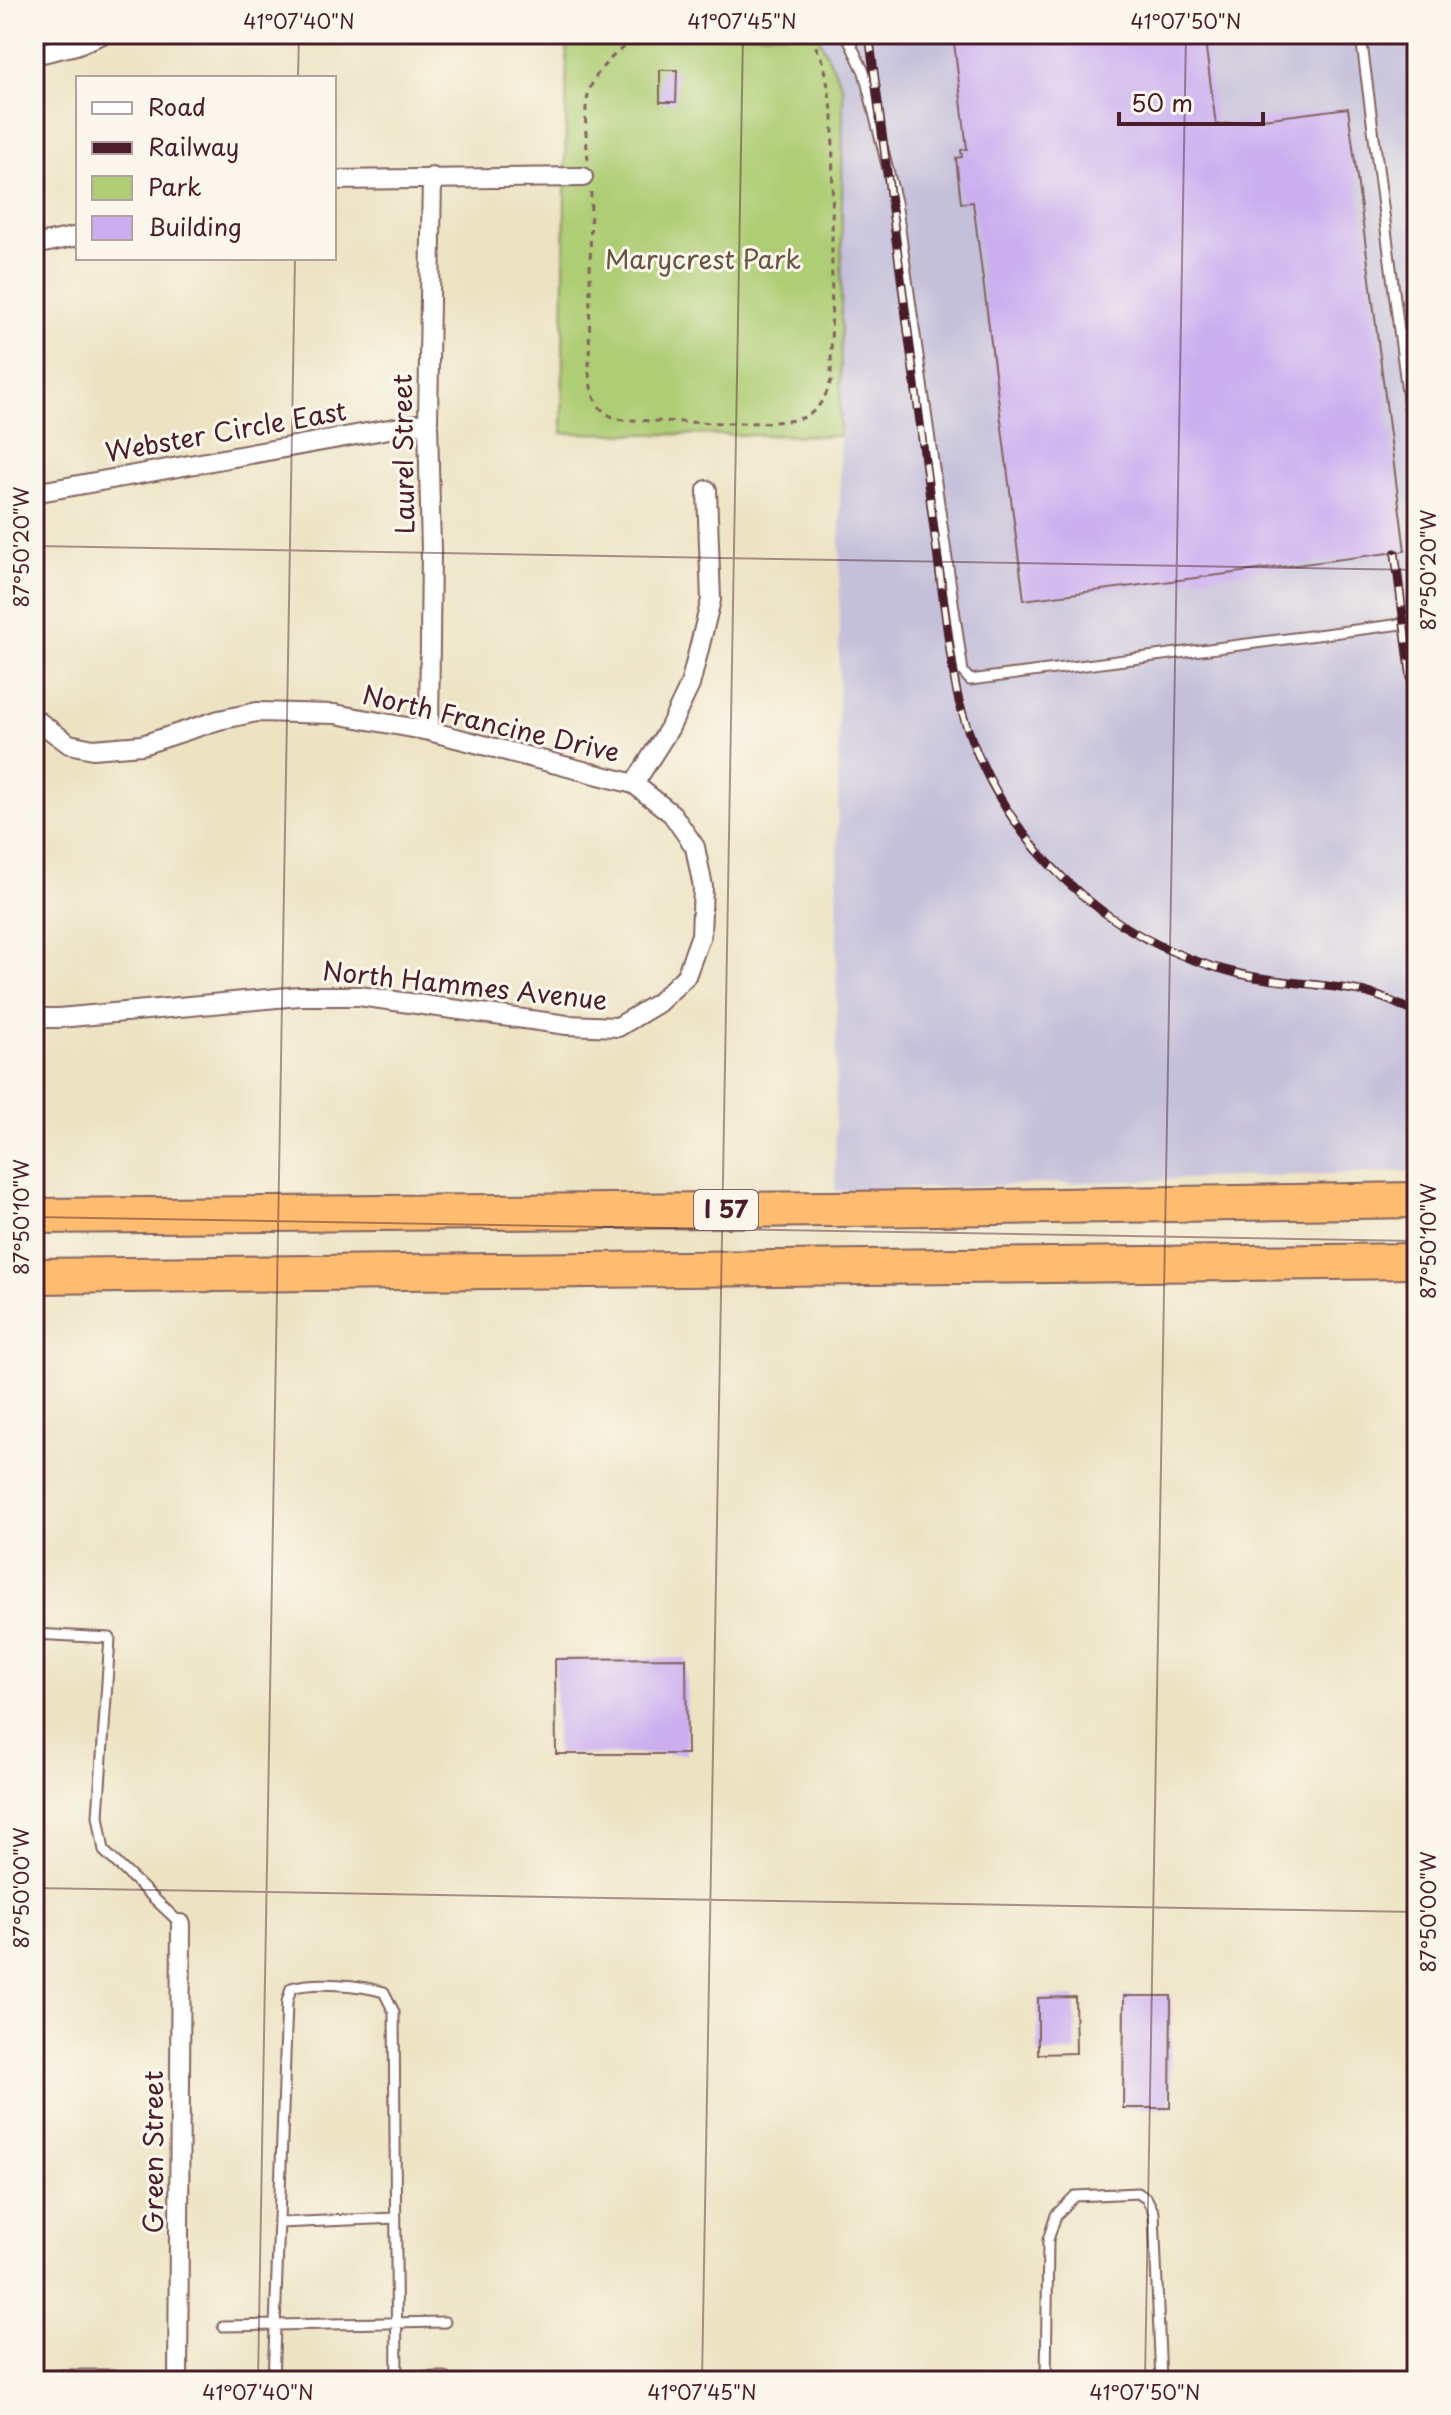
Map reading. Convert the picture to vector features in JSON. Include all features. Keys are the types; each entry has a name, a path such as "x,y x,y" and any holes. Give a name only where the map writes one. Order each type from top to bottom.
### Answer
{"highway":[{"name":"I 57","path":"34,1216 1417,1200"},
{"name":"I 57","path":"34,1276 1417,1261"}],"street":[{"path":"34,55 76,45 103,34"},
{"name":"Laurel Street","path":"429,731 431,551 428,422 432,177"},
{"path":"336,180 588,178"},
{"path":"34,245 76,236"},
{"name":"Webster Circle East","path":"34,493 428,422"},
{"path":"634,784 669,729 690,685 711,600 707,490"},
{"name":"North Francine Drive","path":"34,718 69,744 93,749 142,745 219,720 257,712 335,714 429,731 634,784 672,814 695,847 703,887 701,935"},
{"name":"North Hammes Avenue","path":"34,1018 299,996 359,996 567,1025 618,1027 658,1003 686,976 701,935"},
{"name":"Green Street","path":"178,2381 181,1924"}],"lane":[{"path":"846,34 864,72 896,202 963,672 970,680 1417,622"},
{"path":"1351,34 1362,44 1417,469"},
{"path":"34,1634 110,1638 98,1816 104,1851 181,1924"},
{"path":"273,2380 287,2002 291,1988 303,1985 370,1988 384,1992 394,2012 397,2380"},
{"path":"1046,2381 1048,2240 1056,2215 1075,2196 1138,2193 1147,2199 1154,2213 1161,2381"},
{"path":"279,2223 396,2218"},
{"path":"223,2326 445,2322"},
{"path":"34,2375 114,2375"},
{"path":"222,2380 445,2377"}],"path":[{"path":"640,34 598,73 585,97 589,372 592,394 603,412 623,420 777,422 805,417 817,408 831,381 834,144 830,85 815,45 804,34"}],"shaded area":[{"path":"817,34 1417,34 1417,1171 835,1191 843,88"}],"green space":[{"name":"Marycrest Park","path":"567,34 817,34 843,88 840,436 562,433"}],"building":[{"path":"953,34 1204,34 1216,125 1348,108 1405,551 1024,600 973,202 961,203 956,158 962,157 961,150 967,149"},
{"path":"660,70 677,70 676,102 660,102"},
{"path":"686,1658 687,1754 556,1754 555,1659"},
{"path":"1124,1996 1171,1996 1170,2108 1123,2108"},
{"path":"1075,1997 1076,2053 1038,2054 1038,1998"}],"railway":[{"path":"869,34 954,678 960,705 978,754 1001,799 1030,841 1063,878 1101,910 1144,937 1190,959 1240,974 1362,991 1417,1013"},
{"path":"1395,553 1417,725"}]}
